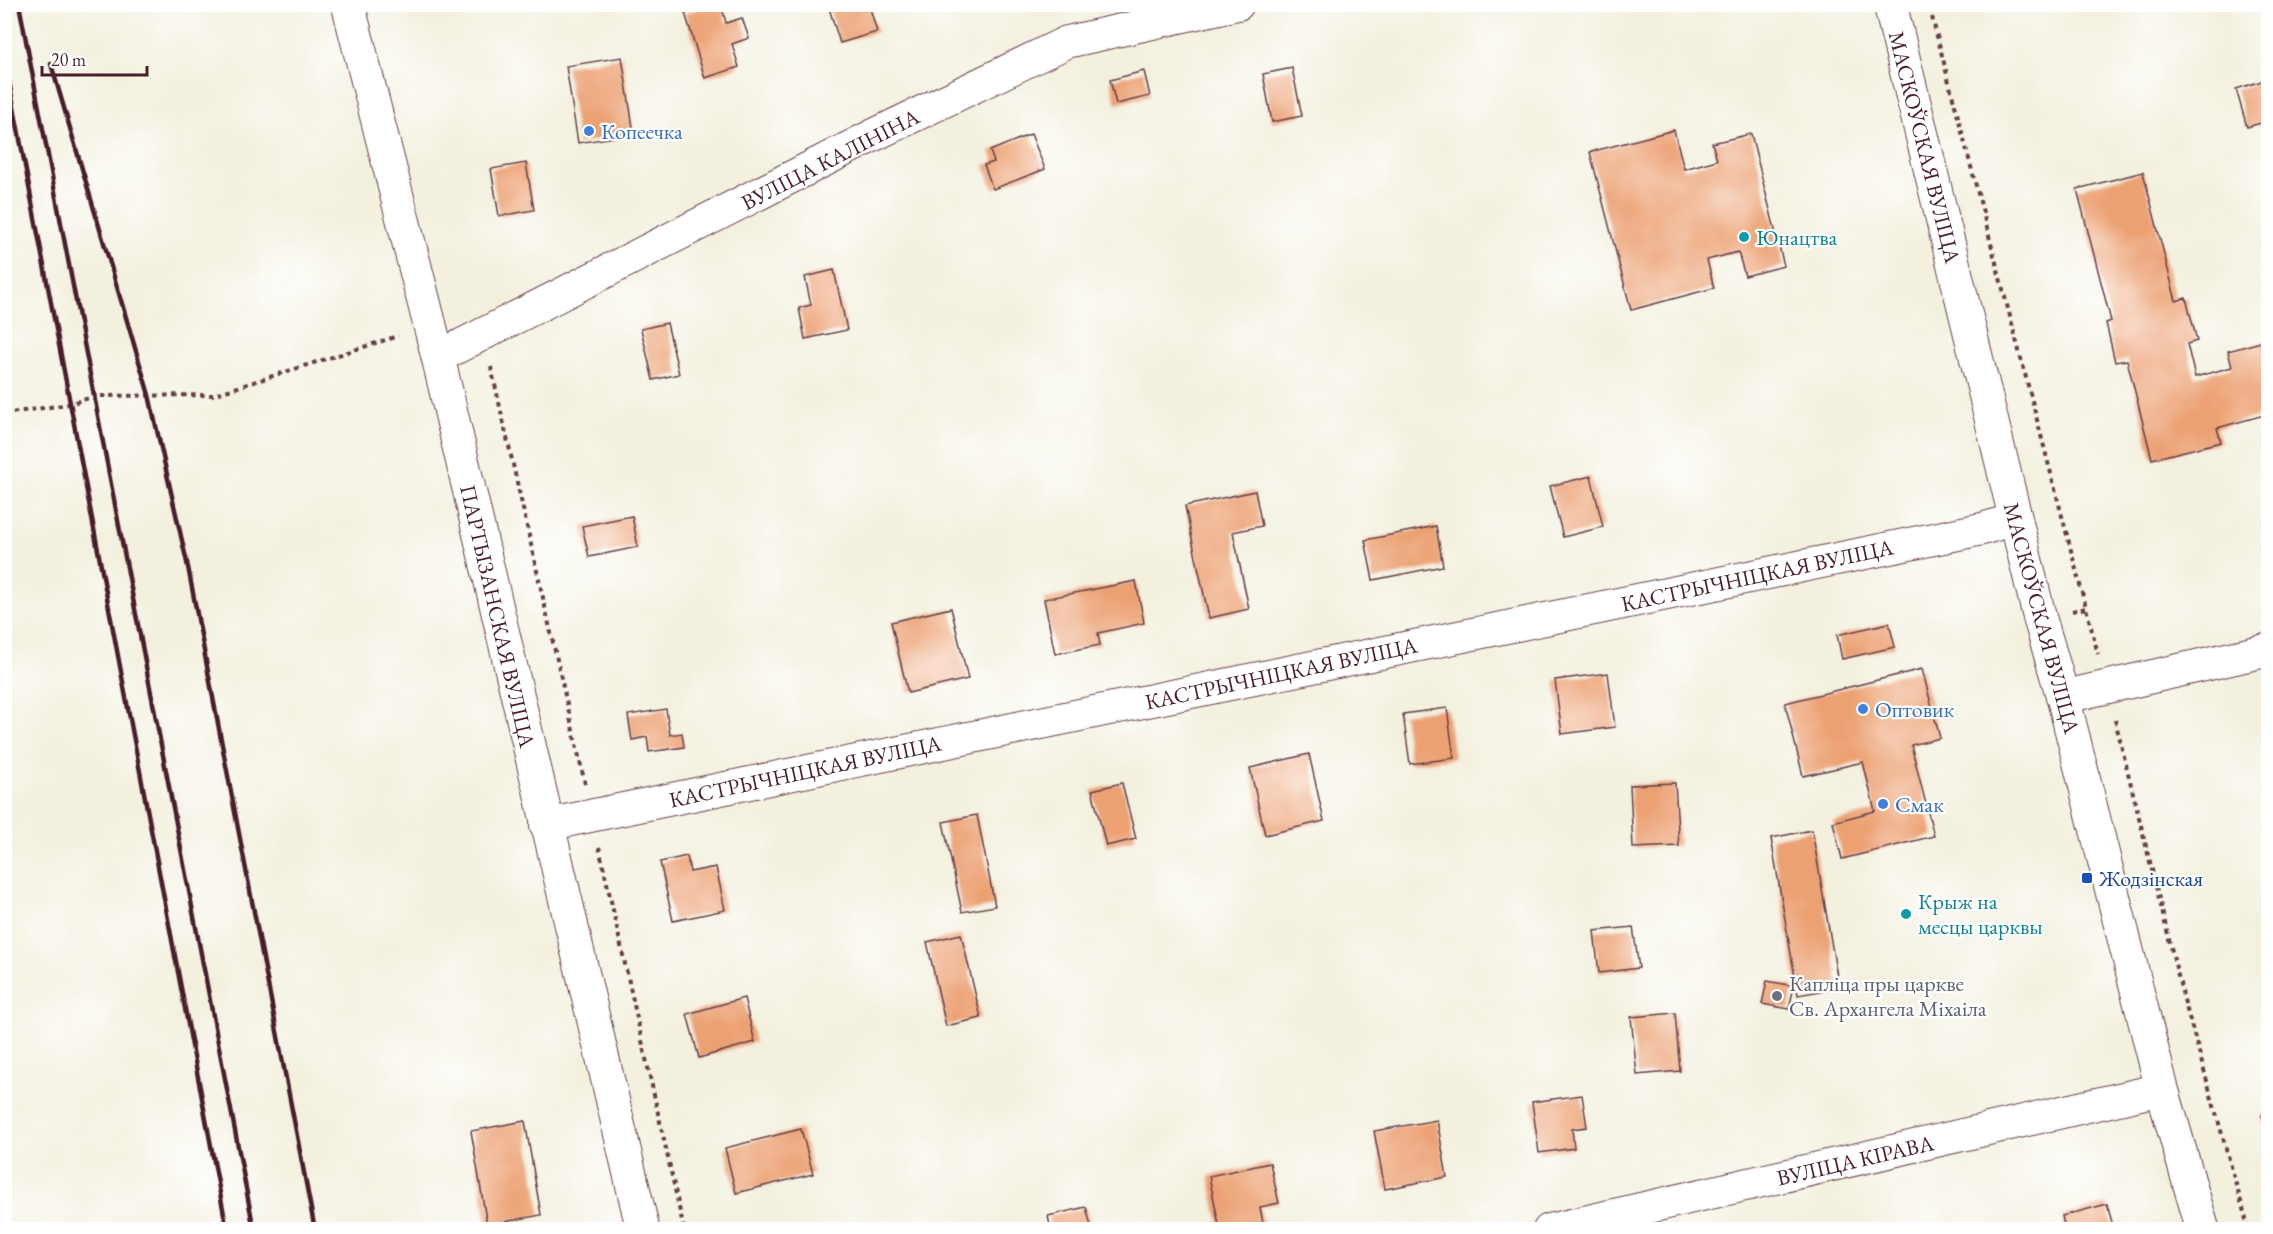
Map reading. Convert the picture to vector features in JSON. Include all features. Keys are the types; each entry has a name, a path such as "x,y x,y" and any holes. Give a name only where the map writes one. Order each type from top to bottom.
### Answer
{"main road":[{"name":"ПАРТЫЗАНСКАЯ ВУЛІЦА","path":"348,4 438,357 546,825 643,1230"},
{"name":"МАСКОЎСКАЯ ВУЛІЦА","path":"1890,4 2040,619 2063,697 2162,1089 2203,1230"},
{"path":"2063,697 2268,650"}],"street":[{"name":"ВУЛІЦА КАЛІНІНА","path":"438,357 874,135 1067,42 1238,4"},
{"name":"КАСТРЫЧНІЦКАЯ ВУЛІЦА","path":"546,825 1959,533 2015,519"},
{"name":"ВУЛІЦА КІРАВА","path":"1549,1230 2162,1089"}],"path":[{"path":"1932,16 2107,687 2183,996 2249,1230"},
{"path":"4,414 69,404 96,396 213,395 430,325"}],"building":[{"path":"713,4 721,4 726,23 742,18 749,38 732,44 739,67 705,78 685,13"},
{"path":"828,5 869,5 877,32 840,43"},
{"path":"622,57 634,134 578,143 566,66"},
{"path":"1292,68 1302,116 1272,122 1263,74"},
{"path":"1144,71 1150,96 1116,104 1110,80"},
{"path":"2268,79 2268,121 2247,127 2236,89"},
{"path":"1674,130 1684,169 1717,160 1712,143 1751,134 1784,266 1745,276 1738,252 1707,260 1714,288 1631,310 1590,152"},
{"path":"1031,134 1045,169 993,189 984,165 994,162 990,151"},
{"path":"526,163 534,210 499,216 491,169"},
{"path":"2143,172 2176,301 2186,298 2197,341 2187,344 2195,377 2232,367 2228,351 2268,340 2268,414 2217,428 2221,442 2152,459 2127,360 2115,362 2106,323 2111,321 2077,189"},
{"path":"834,270 847,330 805,339 799,308 811,305 805,277"},
{"path":"667,323 679,374 653,380 641,329"},
{"path":"1591,476 1603,527 1563,537 1550,486"},
{"path":"1255,491 1262,526 1233,532 1249,609 1209,618 1185,506"},
{"path":"632,516 638,547 589,557 582,526"},
{"path":"1436,526 1443,566 1373,580 1365,540"},
{"path":"1136,581 1144,623 1098,633 1100,645 1055,654 1044,599"},
{"path":"951,608 968,679 908,693 891,622"},
{"path":"1889,623 1895,647 1842,659 1837,635"},
{"path":"1922,669 1940,738 1911,745 1934,836 1842,859 1833,822 1875,811 1863,762 1803,776 1785,703"},
{"path":"1608,673 1615,727 1562,734 1555,680"},
{"path":"1447,708 1454,758 1410,764 1403,714"},
{"path":"666,709 670,735 682,733 684,747 649,752 647,737 632,740 628,715"},
{"path":"1309,754 1324,821 1265,835 1250,768"},
{"path":"1122,783 1136,839 1106,846 1092,790"},
{"path":"1675,783 1679,846 1633,848 1630,785"},
{"path":"977,815 995,906 962,912 943,822"},
{"path":"1812,830 1839,988 1798,995 1771,838"},
{"path":"687,856 690,872 716,867 725,910 673,921 660,862"},
{"path":"1633,927 1639,968 1599,973 1594,931"},
{"path":"961,934 981,1018 946,1026 927,942"},
{"path":"1767,981 1794,986 1789,1009 1762,1004"},
{"path":"744,998 755,1042 699,1058 687,1014"},
{"path":"1675,1013 1680,1071 1637,1075 1631,1017"},
{"path":"1582,1095 1587,1127 1572,1129 1574,1148 1539,1153 1532,1102"},
{"path":"2268,1114 2268,1139 2262,1115"},
{"path":"1437,1120 1447,1177 1385,1189 1374,1131"},
{"path":"525,1121 541,1215 487,1225 471,1131"},
{"path":"801,1129 813,1174 736,1193 725,1148"},
{"path":"1270,1163 1279,1203 1260,1207 1263,1223 1220,1230 1209,1176"},
{"path":"2107,1204 2114,1230 2065,1230 2062,1216"},
{"path":"1086,1207 1092,1230 1051,1230 1048,1216"}],"railway":[{"path":"19,4 254,1230"},
{"path":"4,55 227,1230"},
{"path":"51,64 149,395 188,567 315,1230"}],"place":[{"name":"Копеечка","path":"589,131"},
{"name":"Юнацтва","path":"1744,237"},
{"name":"Оптовик","path":"1863,709"},
{"name":"Смак","path":"1883,804"},
{"name":"Жодзінская","path":"2087,878"},
{"name":"Крыж на месцы царквы","path":"1906,914"},
{"name":"Капліца пры царкве Св. Архангела Міхаіла","path":"1777,996"}]}
